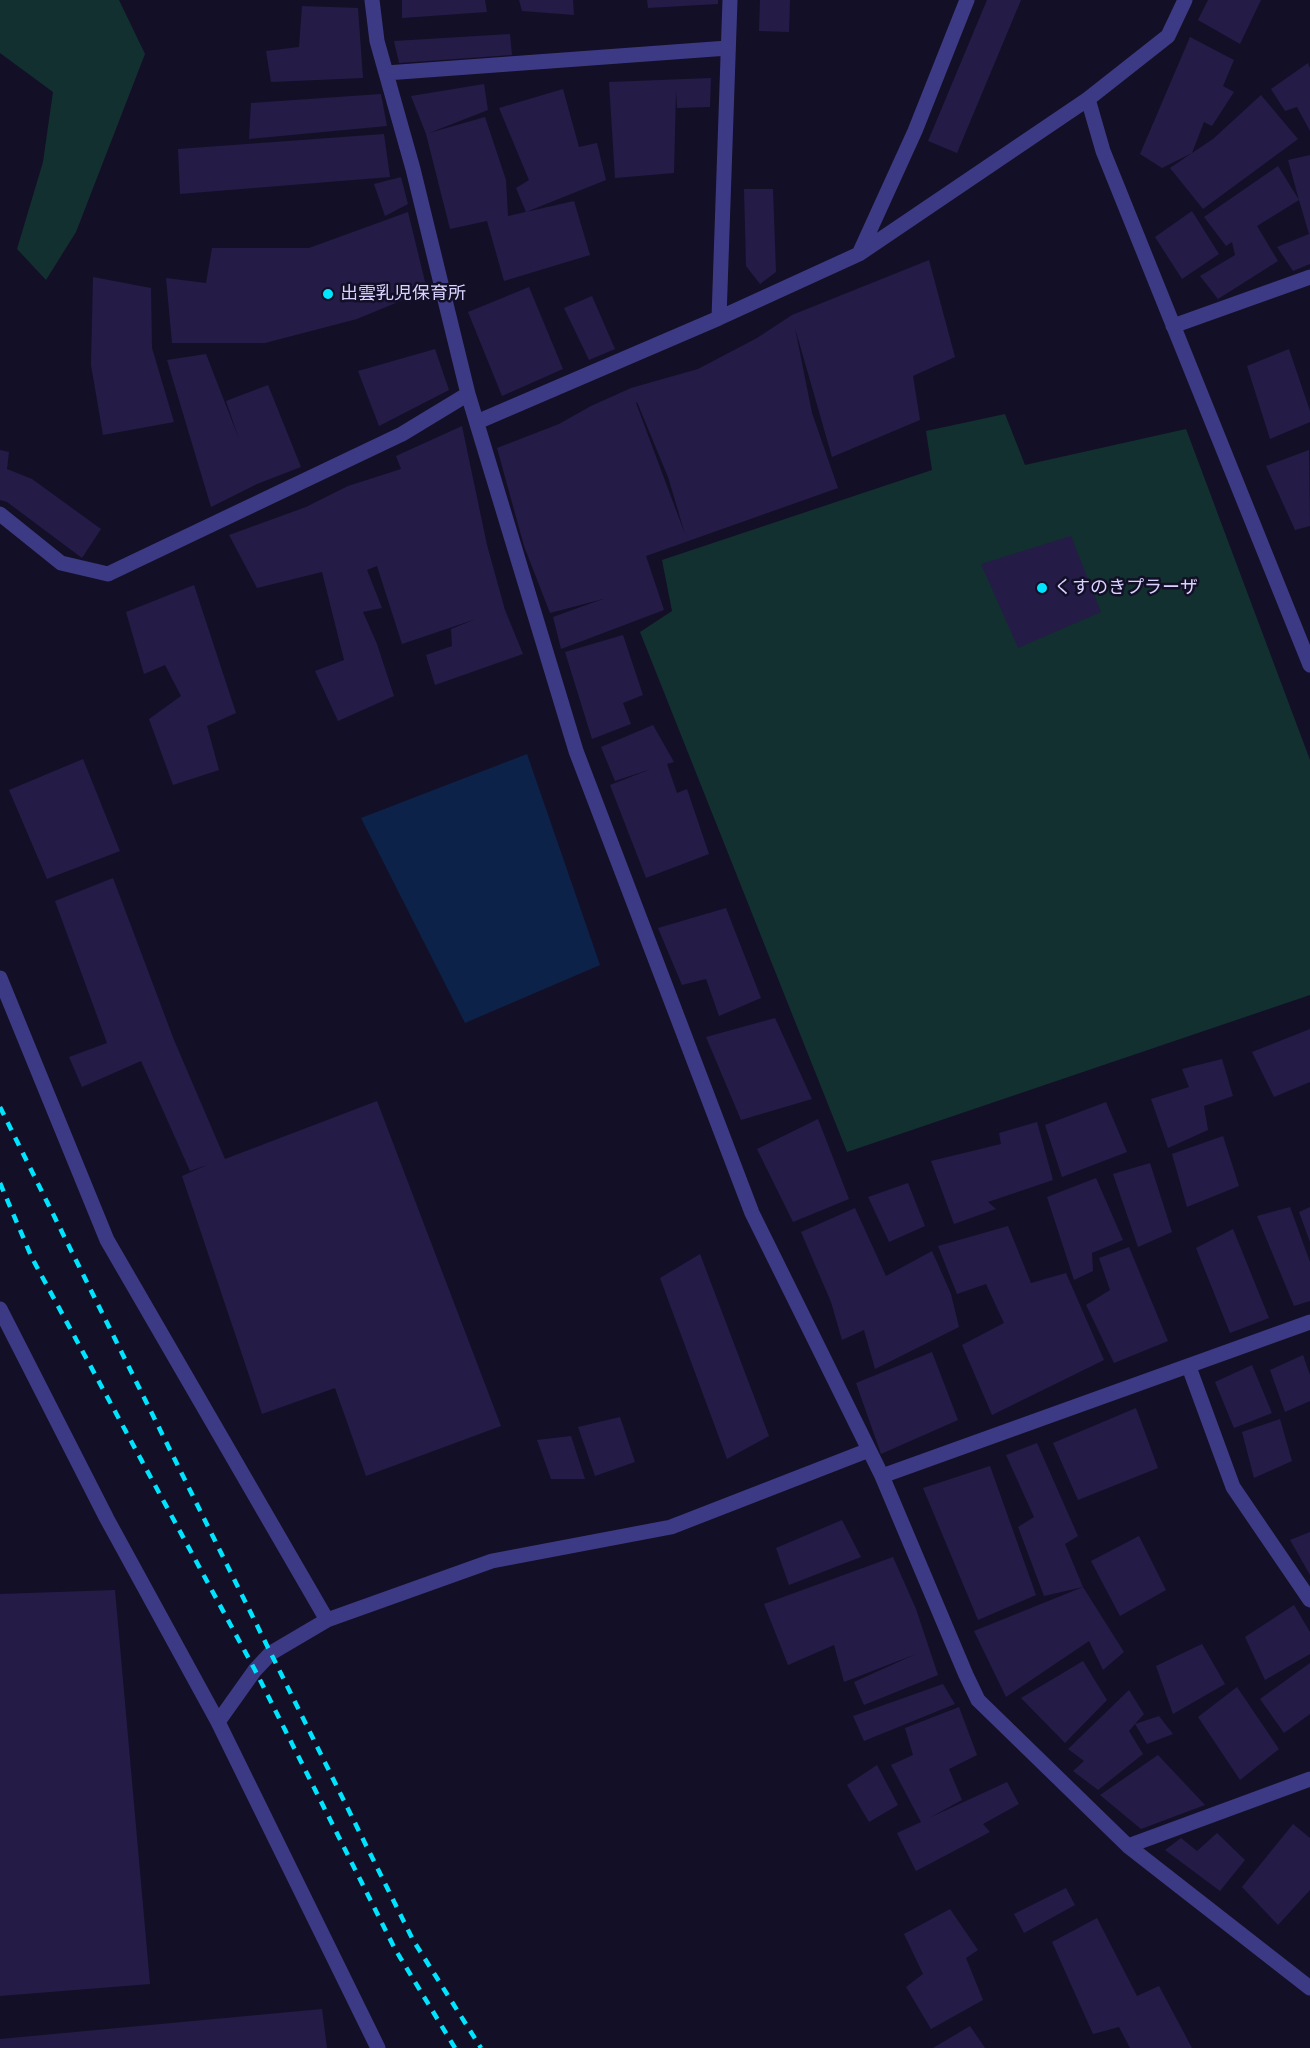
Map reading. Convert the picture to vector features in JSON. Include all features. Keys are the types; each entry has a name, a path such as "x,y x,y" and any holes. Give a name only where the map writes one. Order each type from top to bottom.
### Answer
{"street":[{"path":"372,0 377,41 413,169 468,394 576,751 752,1213 882,1476 978,1701 1128,1846 1310,1988"},
{"path":"719,318 730,0"},
{"path":"859,254 915,131 967,0"},
{"path":"477,422 719,318 859,254 1088,99 1168,36 1185,0"},
{"path":"386,73 728,48"},
{"path":"1088,99 1103,151 1310,665"},
{"path":"1173,326 1310,277"},
{"path":"0,514 61,563 108,574 402,434 468,394"},
{"path":"0,978 107,1240 327,1620"},
{"path":"0,1309 107,1519 218,1722 378,2048"},
{"path":"882,1476 1310,1323"},
{"path":"1189,1367 1233,1487 1310,1600"},
{"path":"218,1722 255,1670 272,1653 327,1620 492,1561 671,1527 869,1450"},
{"path":"1128,1846 1310,1779"}],"green space":[{"path":"0,0 119,0 145,54 76,232 46,280 17,249 43,162 53,92 0,53"},
{"path":"1005,414 1025,465 1186,429 1310,760 1310,995 847,1152 640,632 672,611 662,560 932,470 926,431"}],"water":[{"path":"527,754 600,965 465,1023 361,818"}],"building":[{"path":"402,0 485,0 487,12 402,18"},
{"path":"519,0 573,0 574,15 522,11"},
{"path":"647,0 718,0 718,4 648,8"},
{"path":"760,0 790,0 789,32 759,31"},
{"path":"987,0 1021,0 957,153 928,141"},
{"path":"1208,0 1261,0 1240,44 1198,20"},
{"path":"302,6 358,8 363,78 271,82 266,51 299,47"},
{"path":"510,34 512,55 399,63 394,41"},
{"path":"1190,37 1234,60 1223,86 1234,92 1212,126 1204,122 1192,153 1162,168 1140,154"},
{"path":"1308,63 1310,68 1310,131 1297,107 1285,111 1271,89"},
{"path":"711,78 710,107 677,108 676,90 674,173 615,178 609,82"},
{"path":"484,84 488,110 429,133 485,117 506,180 508,216 574,201 590,255 504,281 487,221 450,229 426,134 411,96"},
{"path":"563,89 579,147 597,143 606,180 526,212 516,188 529,180 499,108"},
{"path":"381,94 387,126 249,139 251,103"},
{"path":"1261,95 1298,139 1203,209 1170,168 1213,139"},
{"path":"384,134 390,177 180,194 178,149"},
{"path":"1310,155 1310,264 1293,271 1277,247 1309,234 1288,160"},
{"path":"1278,166 1299,200 1257,226 1278,261 1218,299 1200,276 1235,255 1232,242 1226,246 1204,217"},
{"path":"401,177 408,204 385,216 374,184"},
{"path":"744,189 773,189 776,272 760,284 746,266"},
{"path":"1192,211 1219,254 1182,279 1155,237"},
{"path":"408,212 427,290 357,319 265,343 172,343 166,278 206,283 212,248 309,248"},
{"path":"929,260 955,357 913,376 920,420 832,457 795,328 812,413 838,488 646,556 664,610 561,649 553,617 603,599 550,613 524,546 497,448 559,424 631,388 698,369 757,338 792,315","holes":["637,402 668,477 685,534"]},
{"path":"93,277 151,288 152,348 174,422 103,435 91,365"},
{"path":"529,287 563,369 502,396 468,312"},
{"path":"592,296 615,349 589,360 564,308"},
{"path":"435,349 449,390 379,426 358,371"},
{"path":"1289,349 1310,411 1310,422 1270,439 1247,366"},
{"path":"206,354 239,439 226,401 268,385 301,467 257,484 211,507 167,360"},
{"path":"462,426 487,545 505,610 523,654 435,685 426,655 452,646 451,629 476,619 402,644 377,566 367,570 382,608 363,612 377,644 394,696 338,721 315,671 344,660 322,572 257,588 229,535 306,507 348,486 401,469 396,456"},
{"path":"0,450 9,452 7,469 32,479 101,529 82,558 7,502 0,500"},
{"path":"1309,450 1310,526 1295,530 1266,466"},
{"name":"くすのきプラーザ","path":"1071,536 1101,612 1018,648 981,564"},
{"path":"194,585 236,713 207,726 219,770 173,785 149,719 181,696 165,665 144,674 126,612"},
{"path":"623,635 643,695 623,703 631,724 592,739 565,652"},
{"path":"653,725 674,762 667,764 677,793 687,789 709,854 646,878 610,785 651,769 615,781 601,747"},
{"path":"83,759 120,851 47,879 9,790"},
{"path":"113,878 174,1040 225,1159 377,1101 501,1426 366,1476 335,1388 262,1414 182,1176 207,1165 190,1171 141,1061 82,1087 69,1057 107,1043 55,901"},
{"path":"726,908 761,998 719,1016 706,979 682,985 658,928"},
{"path":"775,1018 812,1099 741,1120 706,1037"},
{"path":"1310,1029 1310,1082 1274,1097 1252,1052"},
{"path":"1222,1059 1233,1096 1204,1106 1208,1130 1168,1148 1151,1099 1189,1087 1182,1069"},
{"path":"1106,1102 1127,1152 1062,1177 1045,1125"},
{"path":"818,1119 849,1199 793,1222 757,1149"},
{"path":"1037,1122 1053,1180 988,1202 996,1209 954,1224 931,1161 1001,1144 999,1133"},
{"path":"1223,1136 1239,1186 1187,1207 1172,1154"},
{"path":"1150,1163 1172,1232 1138,1247 1113,1174"},
{"path":"1096,1178 1123,1240 1092,1253 1093,1271 1074,1280 1047,1197"},
{"path":"908,1183 925,1226 889,1242 868,1197"},
{"path":"1290,1207 1310,1262 1310,1301 1294,1306 1257,1216"},
{"path":"1310,1207 1310,1242 1299,1212"},
{"path":"855,1208 886,1276 932,1251 951,1294 959,1327 875,1369 864,1330 842,1340 831,1302 801,1232"},
{"path":"1008,1226 1031,1283 1066,1273 1104,1360 992,1415 962,1345 1004,1323 986,1284 957,1294 938,1246"},
{"path":"1233,1229 1269,1318 1230,1333 1196,1248"},
{"path":"1129,1247 1168,1341 1114,1363 1086,1305 1110,1290 1099,1258"},
{"path":"700,1254 769,1436 727,1459 660,1278"},
{"path":"932,1352 958,1420 881,1454 856,1383"},
{"path":"1303,1355 1310,1375 1310,1401 1285,1412 1270,1370"},
{"path":"1252,1365 1272,1413 1234,1428 1215,1382"},
{"path":"1136,1408 1158,1468 1078,1500 1053,1443"},
{"path":"620,1417 635,1462 595,1476 578,1427"},
{"path":"1280,1419 1292,1461 1254,1478 1242,1432"},
{"path":"571,1436 585,1479 551,1479 537,1440"},
{"path":"1037,1443 1078,1536 1065,1544 1083,1587 1044,1596 1018,1527 1034,1517 1006,1455"},
{"path":"990,1466 1036,1595 978,1620 923,1488"},
{"path":"842,1520 861,1557 789,1585 776,1548"},
{"path":"1310,1532 1310,1575 1290,1540"},
{"path":"1139,1536 1166,1590 1120,1616 1091,1561"},
{"path":"893,1557 916,1609 938,1675 864,1705 854,1682 916,1654 844,1682 834,1645 788,1665 764,1604"},
{"path":"1083,1587 1124,1652 1103,1670 1089,1641 1006,1697 974,1631"},
{"path":"115,1590 150,1984 0,1996 0,1594"},
{"path":"1294,1605 1310,1632 1310,1654 1265,1680 1245,1637"},
{"path":"1202,1644 1225,1684 1173,1714 1156,1666"},
{"path":"1083,1661 1107,1700 1065,1743 1021,1698"},
{"path":"1310,1663 1310,1714 1284,1733 1260,1699"},
{"path":"943,1684 955,1704 864,1741 853,1716"},
{"path":"1237,1687 1279,1749 1240,1780 1198,1717"},
{"path":"1129,1690 1144,1714 1129,1731 1143,1754 1098,1790 1073,1771 1084,1761 1068,1749"},
{"path":"959,1707 977,1755 949,1769 962,1800 929,1818 1007,1782 1019,1804 983,1824 990,1832 916,1871 897,1833 921,1822 891,1765 913,1755 905,1728"},
{"path":"1159,1716 1173,1734 1147,1744 1135,1724"},
{"path":"1158,1755 1205,1805 1141,1829 1100,1795"},
{"path":"877,1765 898,1805 869,1822 847,1785"},
{"path":"1293,1824 1310,1838 1310,1890 1278,1925 1242,1887"},
{"path":"1217,1833 1245,1860 1220,1891 1165,1850 1181,1838 1197,1851"},
{"path":"1066,1888 1075,1905 1024,1933 1014,1914"},
{"path":"950,1909 978,1950 966,1958 983,2000 931,2029 906,1987 923,1974 904,1934"},
{"path":"1097,1918 1137,1996 1159,1986 1192,2048 1130,2048 1119,2027 1093,2034 1052,1942"},
{"path":"322,2009 327,2048 0,2048 0,2039"},
{"path":"970,2026 985,2048 933,2048"}],"railway":[{"path":"0,1107 413,1940 481,2048"},
{"path":"0,1183 32,1258 255,1670 395,1949 455,2048"}],"place":[{"name":"出雲乳児保育所","path":"328,294"},
{"name":"くすのきプラーザ","path":"1042,588"}]}
